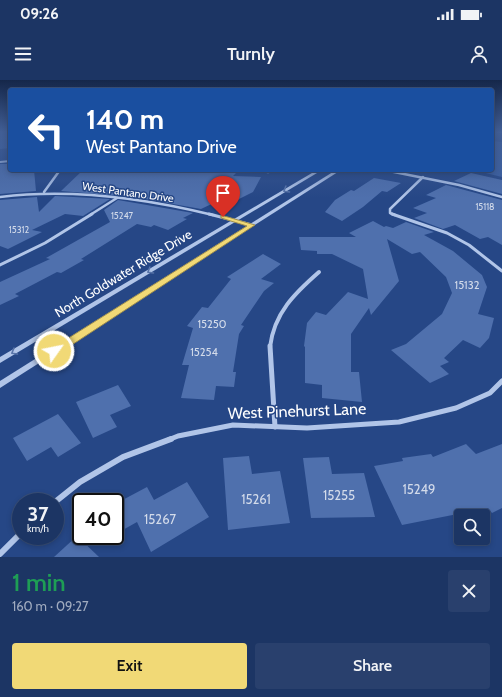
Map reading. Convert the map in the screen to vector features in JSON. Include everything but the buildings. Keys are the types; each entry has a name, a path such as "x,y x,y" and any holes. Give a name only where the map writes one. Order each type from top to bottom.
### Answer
{"street":[{"path":"44,192 59,172"},
{"name":"North Goldwater Ridge Drive","path":"0,360 317,172"},
{"name":"North Goldwater Ridge Drive","path":"0,385 336,172"},
{"path":"395,172 459,185 502,197"},
{"path":"423,177 390,209 390,213 447,233 469,245 502,271"},
{"name":"West Pantano Drive","path":"0,197 44,192 81,193 183,207 252,225"},
{"path":"0,265 45,243 118,198"},
{"path":"276,427 270,345 280,314 294,294 320,272"},
{"name":"West Pinehurst Lane","path":"64,494 80,482 123,457 178,436 233,425 307,428 399,422 456,408 490,393 502,382"},
{"path":"0,554 12,542"}],"shaded area":[{"path":"494,154 502,154 502,177 481,172 494,172"}],"route":[{"path":"54,351 252,225 223,217"}]}
